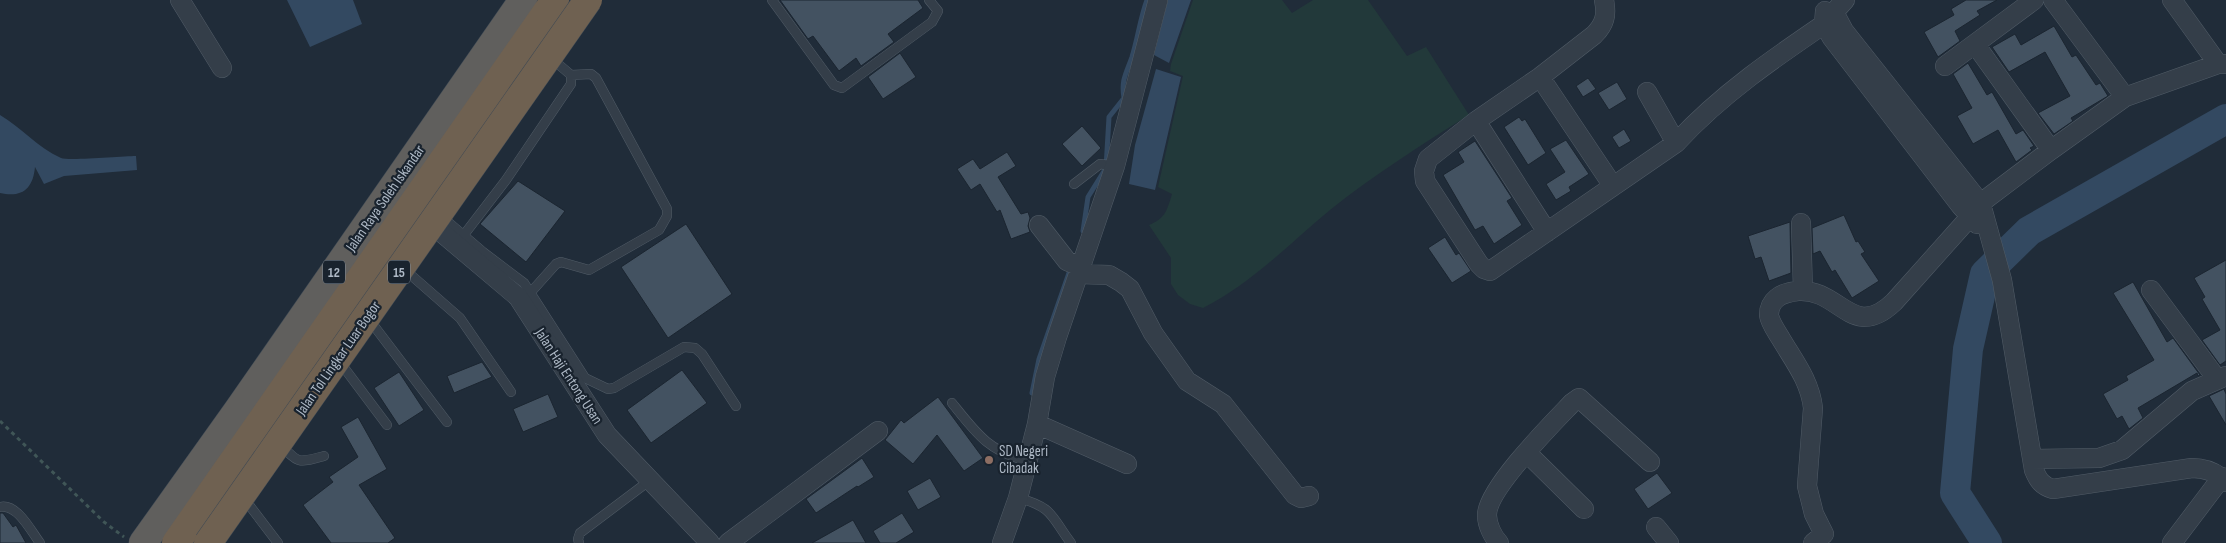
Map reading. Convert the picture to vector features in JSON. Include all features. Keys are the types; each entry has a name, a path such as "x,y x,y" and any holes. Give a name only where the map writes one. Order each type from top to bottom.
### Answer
{"highway":[{"name":"Jalan Raya Soleh Iskandar","path":"135,541 238,410 523,0"},
{"name":"Jalan Tol Lingkar Luar Bogor","path":"176,543 307,352 442,164 555,0"},
{"path":"193,543 271,435 572,0"},
{"name":"Jalan Tol Lingkar Luar Bogor","path":"208,543 588,0"}],"street":[{"path":"180,0 222,68"},
{"path":"1002,543 1018,498 1037,424 1045,377 1076,267 1158,0"},
{"path":"1604,0 1606,18 1601,28 1540,77 1476,120 1428,159 1424,171 1425,182 1484,270 1490,271 1497,268 1676,143 1729,92 1834,10"},
{"path":"1945,66 2034,0"},
{"path":"2053,0 2125,97"},
{"path":"1822,540 1807,486 1813,408 1812,397 1804,377 1770,321 1770,307 1780,296 1803,291 1826,297 1850,314 1860,318 1878,315 1894,302 1975,210 2051,150 2125,97 2222,64 2172,0"},
{"path":"1834,10 1838,46 1975,210 1992,242 2002,280 2032,459 2038,480 2044,486 2053,489 2192,468 2204,468 2224,480 2172,543"},
{"path":"1975,44 2051,150"},
{"path":"1540,77 1613,186"},
{"path":"1646,92 1676,143"},
{"path":"1476,120 1547,232"},
{"name":"Jalan Haji Entong Usan","path":"425,211 518,297 607,435 710,543"},
{"path":"1801,223 1803,291"},
{"path":"1039,225 1076,267 1109,275 1130,290 1153,333 1187,381 1223,404 1295,495 1301,498 1309,496"},
{"path":"2032,459 2099,458 2122,450 2192,391 2221,378 2151,290"},
{"path":"1499,543 1489,526 1487,514 1494,492 1572,402 1579,398 1650,462"},
{"path":"1037,424 1127,464"},
{"path":"728,543 878,431"},
{"path":"1526,453 1584,509"},
{"path":"1656,527 1668,543"}],"lane":[{"path":"772,0 834,85 842,88 932,22 938,11 929,0"},
{"path":"531,292 556,264 561,262 589,270 659,230 667,216 667,209 596,78 591,74 571,75 538,48"},
{"path":"464,236 506,180 571,84 571,75"},
{"path":"1074,184 1108,165"},
{"path":"425,211 464,236 524,283 586,378 608,389 614,388 684,347 695,348 702,354 736,406"},
{"path":"391,260 411,274 460,318 511,392"},
{"path":"359,306 447,422"},
{"path":"330,349 387,425"},
{"path":"952,404 981,439 997,450 1028,460"},
{"path":"271,435 295,460 302,462 324,456"},
{"path":"579,543 580,533 649,481"},
{"path":"234,486 278,543"},
{"path":"1018,498 1046,508 1071,543"},
{"path":"0,508 5,506 14,510 40,543"}],"path":[{"path":"0,421 104,522 135,541"}],"green space":[{"path":"1193,0 1282,0 1292,13 1313,0 1368,0 1407,56 1426,47 1469,115 1364,185 1330,210 1269,263 1221,298 1203,308 1190,304 1178,295 1171,284 1171,258 1149,225 1165,213 1172,194 1158,187 1183,76 1170,71"}],"water":[{"path":"287,0 353,0 362,24 310,47"},
{"path":"1168,0 1191,0 1169,63 1154,55"},
{"path":"1156,69 1181,77 1155,190 1129,184 1135,145"},
{"path":"0,115 45,149 61,158 85,159 136,156 137,170 64,176 44,184 35,167 32,181 25,190 14,194 0,193"}],"building":[{"path":"780,0 918,0 923,8 888,34 894,42 861,66 856,58 839,71 813,36 808,39"},
{"path":"1966,0 1997,0 1977,11 1980,15 1955,31 1960,41 1938,57 1924,32 1954,15 1951,9"},
{"path":"2054,26 2072,57 2076,55 2096,85 2100,83 2108,96 2071,118 2073,121 2054,134 2038,113 2070,96 2045,52 2009,72 1992,47 2015,34 2021,45"},
{"path":"900,53 916,77 883,99 868,77"},
{"path":"1968,63 1987,95 1992,92 2016,134 2023,130 2034,146 2030,148 2032,150 2016,162 1998,130 1973,144 1957,116 1972,108 1953,74"},
{"path":"1588,78 1596,89 1583,97 1576,86"},
{"path":"1617,82 1627,99 1609,110 1598,93"},
{"path":"1519,117 1522,121 1525,119 1546,153 1528,165 1504,127"},
{"path":"1082,126 1101,148 1082,166 1062,144"},
{"path":"1624,129 1631,141 1619,148 1612,137"},
{"path":"1566,140 1589,174 1569,187 1571,191 1556,200 1546,184 1565,172 1550,149"},
{"path":"1475,141 1512,198 1507,201 1522,225 1494,244 1483,226 1475,230 1443,175 1464,162 1458,152"},
{"path":"1007,152 1016,166 998,177 1021,214 1028,212 1030,218 1028,226 1030,232 1011,239 1000,210 997,212 980,184 971,190 957,169 973,159 980,169"},
{"path":"518,181 565,211 526,262 480,224"},
{"path":"1844,215 1856,242 1858,241 1865,252 1861,254 1879,281 1852,298 1835,270 1832,272 1820,251 1813,254 1812,228"},
{"path":"1790,222 1791,273 1769,281 1761,257 1755,259 1748,236"},
{"path":"686,224 732,294 668,338 621,267"},
{"path":"1445,237 1456,255 1459,253 1471,271 1452,283 1428,248"},
{"path":"2226,260 2226,361 2220,365 2202,340 2220,330 2202,299 2205,297 2194,278"},
{"path":"2133,282 2167,342 2173,338 2200,375 2198,376 2197,373 2138,408 2143,418 2129,429 2122,416 2117,419 2103,394 2128,380 2126,376 2154,360 2113,293"},
{"path":"482,362 492,377 454,393 447,376"},
{"path":"682,370 707,403 651,443 627,410"},
{"path":"399,372 424,410 399,426 374,388"},
{"path":"2224,389 2226,394 2226,425 2209,396"},
{"path":"548,394 558,417 523,432 513,409"},
{"path":"938,397 983,458 964,471 937,435 913,464 885,440 901,420 904,423"},
{"path":"358,417 387,469 359,485 395,538 388,543 331,543 303,505 333,482 329,477 358,457 341,427"},
{"path":"862,458 874,477 816,513 806,499"},
{"path":"1657,473 1672,493 1648,509 1634,489"},
{"path":"930,478 941,497 918,510 907,491"},
{"path":"0,513 3,513 13,527 16,525 26,543 0,543"},
{"path":"902,513 914,532 896,543 880,543 873,531"},
{"path":"853,520 866,543 812,543"}],"waterway":[{"path":"1083,231 1088,197 1106,168 1109,117 1124,98 1123,86 1125,77 1147,0"},
{"path":"1987,543 1955,493 1968,349 1985,274 2029,231 2226,119"},
{"path":"1032,393 1039,359 1070,270"}],"place":[{"name":"SD Negeri Cibadak","path":"989,460"}]}
